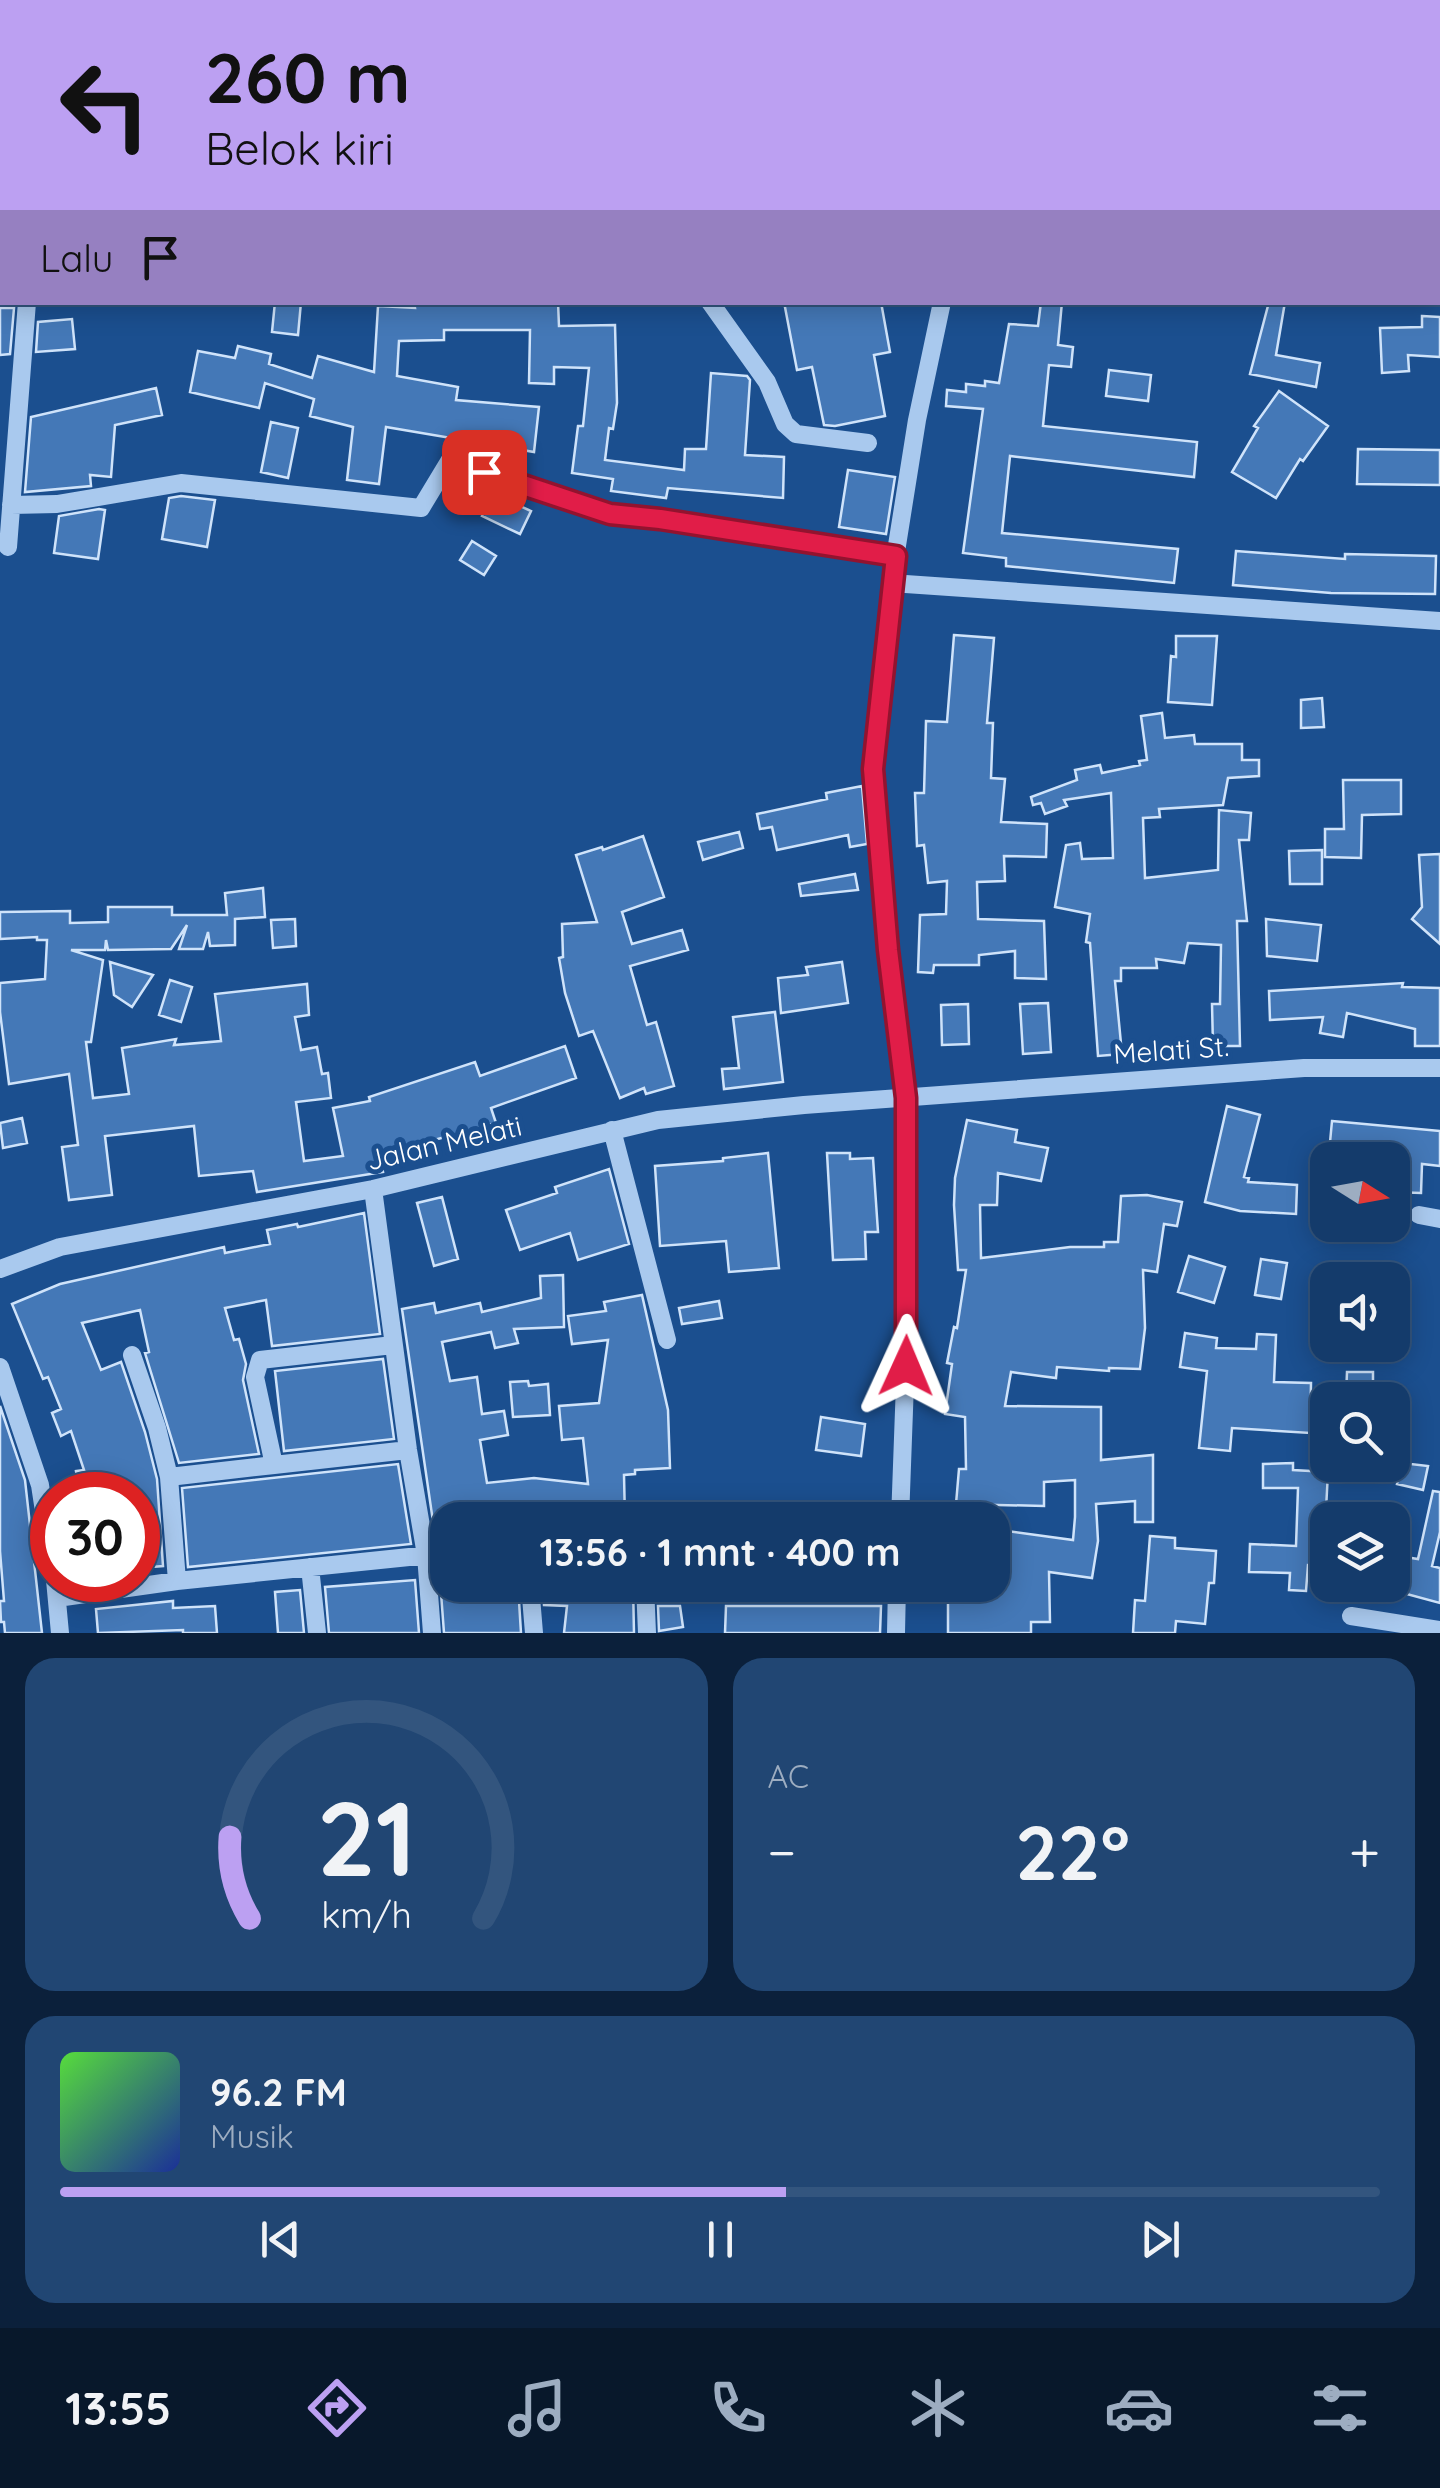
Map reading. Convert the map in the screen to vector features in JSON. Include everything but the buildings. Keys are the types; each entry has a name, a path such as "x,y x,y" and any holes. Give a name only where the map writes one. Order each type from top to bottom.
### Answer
{"street":[{"path":"5,544 27,305"},
{"path":"712,305 767,382 784,424 796,434 868,442"},
{"path":"901,1502 907,1328 906,1098 886,930 873,769 891,583 917,420 941,305"},
{"path":"11,505 57,504 181,483 421,508 450,460 610,514 896,556"},
{"path":"891,583 1440,621"},
{"name":"Melati St.","path":"906,1098 1304,1068 1440,1068"},
{"name":"Jalan Melati","path":"0,1268 60,1247 374,1189 612,1130 715,1113 906,1098"},
{"path":"612,1130 667,1340"},
{"path":"374,1189 393,1345 426,1555 432,1633"},
{"path":"1419,1215 1440,1219"},
{"path":"274,1465 254,1377 260,1360 393,1345"},
{"path":"132,1355 169,1477 177,1581"},
{"path":"0,1367 35,1472"},
{"path":"169,1477 408,1450"},
{"path":"160,1582 430,1555"},
{"path":"310,1567 317,1633"},
{"path":"57,1602 60,1633"},
{"path":"531,1602 534,1633"},
{"path":"646,1602 647,1633"},
{"path":"896,1633 897,1602"},
{"path":"1351,1616 1434,1631"}],"route":[{"path":"484,472 610,514 896,556 873,769 888,950 906,1098 906,1366"}]}
